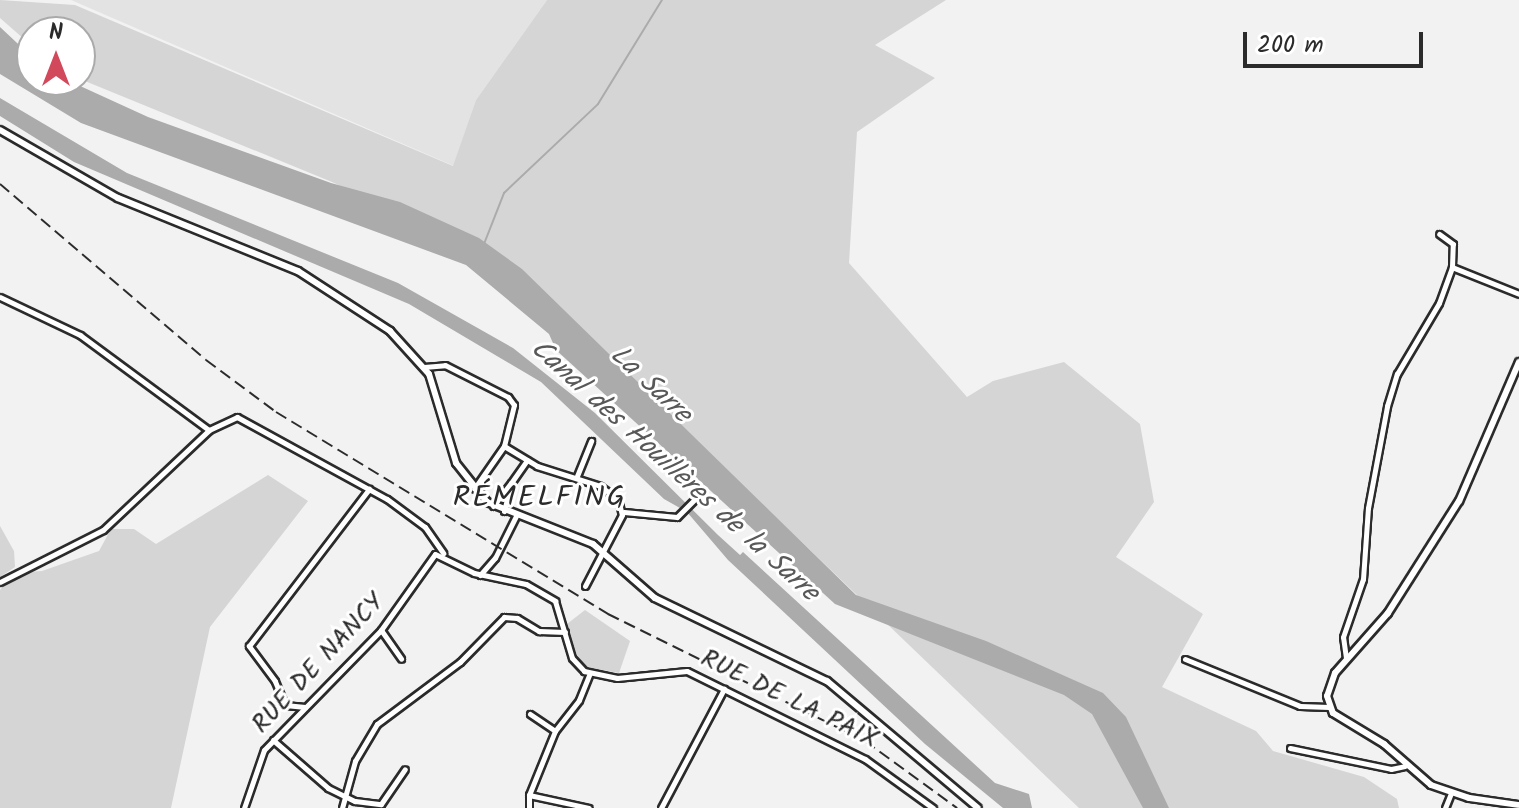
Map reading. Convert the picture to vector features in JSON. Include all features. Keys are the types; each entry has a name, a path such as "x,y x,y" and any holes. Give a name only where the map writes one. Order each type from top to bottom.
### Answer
{"street":[{"path":"0,130 118,198 298,271 390,331 424,367 439,399 453,457 474,490 493,506 606,551 655,598 827,681 978,808"},
{"path":"1346,658 1343,637 1363,579 1368,508 1387,406 1397,374 1413,354 1452,267 1453,244 1439,234"},
{"path":"1452,267 1519,294"},
{"path":"0,297 80,335 209,430"},
{"path":"1329,707 1328,686 1346,658 1388,613 1459,501 1519,362"},
{"path":"424,367 442,364 508,397 514,413 504,446 474,490"},
{"path":"0,582 103,530 209,430 229,418 247,419 369,489 432,536 443,554 480,575 526,584 549,596 560,609 574,662 590,673 579,700 555,731 529,795 529,808"},
{"path":"577,476 591,441"},
{"path":"504,446 527,460 577,476 609,491 624,512"},
{"path":"493,506 527,460"},
{"path":"504,512 511,483"},
{"path":"306,707 285,705 273,678 250,651 251,642 369,489"},
{"path":"624,512 679,516 693,500"},
{"path":"585,586 624,512"},
{"path":"480,575 493,562 516,516"},
{"path":"432,536 435,554 443,554"},
{"name":"RUE DE NANCY","path":"244,808 260,758 273,740 381,630 435,554"},
{"path":"492,577 493,562"},
{"path":"342,808 343,795 365,740 377,724 460,662 504,617 517,618 539,631 565,632"},
{"path":"381,630 401,659"},
{"path":"1185,659 1300,706 1329,707 1384,744 1405,766 1451,793 1519,805"},
{"name":"RUE DE LA PAIX","path":"590,673 617,678 682,670 877,766 933,808"},
{"path":"661,808 724,689"},
{"path":"530,714 555,731"},
{"path":"279,734 283,748"},
{"path":"273,740 343,795 381,804 405,769"},
{"path":"1290,748 1391,769 1405,766"},
{"path":"1445,808 1451,793"},
{"path":"529,795 589,808"}],"shaded area":[{"path":"0,0 75,5 453,166 476,100 547,0 946,0 875,45 935,78 857,132 849,263 967,397 993,381 1064,362 1140,424 1154,502 1116,557 1203,614 1162,687 1256,731 1273,751 1364,777 1397,799 1399,808 1079,808 516,268 332,182 96,86 96,16 16,16 16,32 0,18"},
{"path":"71,0 547,0 476,100 454,166"},
{"path":"0,27 16,42 16,84 0,74"},
{"path":"96,93 148,117 331,183 400,202 479,238 522,269 856,595 986,641 1103,693 1126,717 1169,808 1143,808 1092,714 1064,695 835,604 556,350 549,334 466,265 81,123 36,96 96,96"},
{"path":"0,98 127,173 398,283 513,348 595,413 718,535 740,555 743,552 995,783 1029,794 1032,808 1003,808 925,744 728,560 687,512 664,499 541,382 409,304 74,162 0,116"},
{"path":"268,475 308,501 210,627 171,808 0,808 0,590 14,573 42,571 99,551 111,529 134,529 156,544"},
{"path":"0,526 14,551 15,567 0,577"},
{"path":"585,610 630,641 619,673 586,667 573,649 567,624"}],"waterway":[{"path":"484,244 504,193 598,104 662,0"}],"railway":[{"path":"0,184 206,360 276,412 608,614 865,741 957,808"}],"district":[{"name":"RÉMELFING","path":"540,498"}],"water label":[{"name":"La Sarre","path":"650,385"},
{"name":"Canal des Houillères de la Sarre","path":"674,471"}]}
